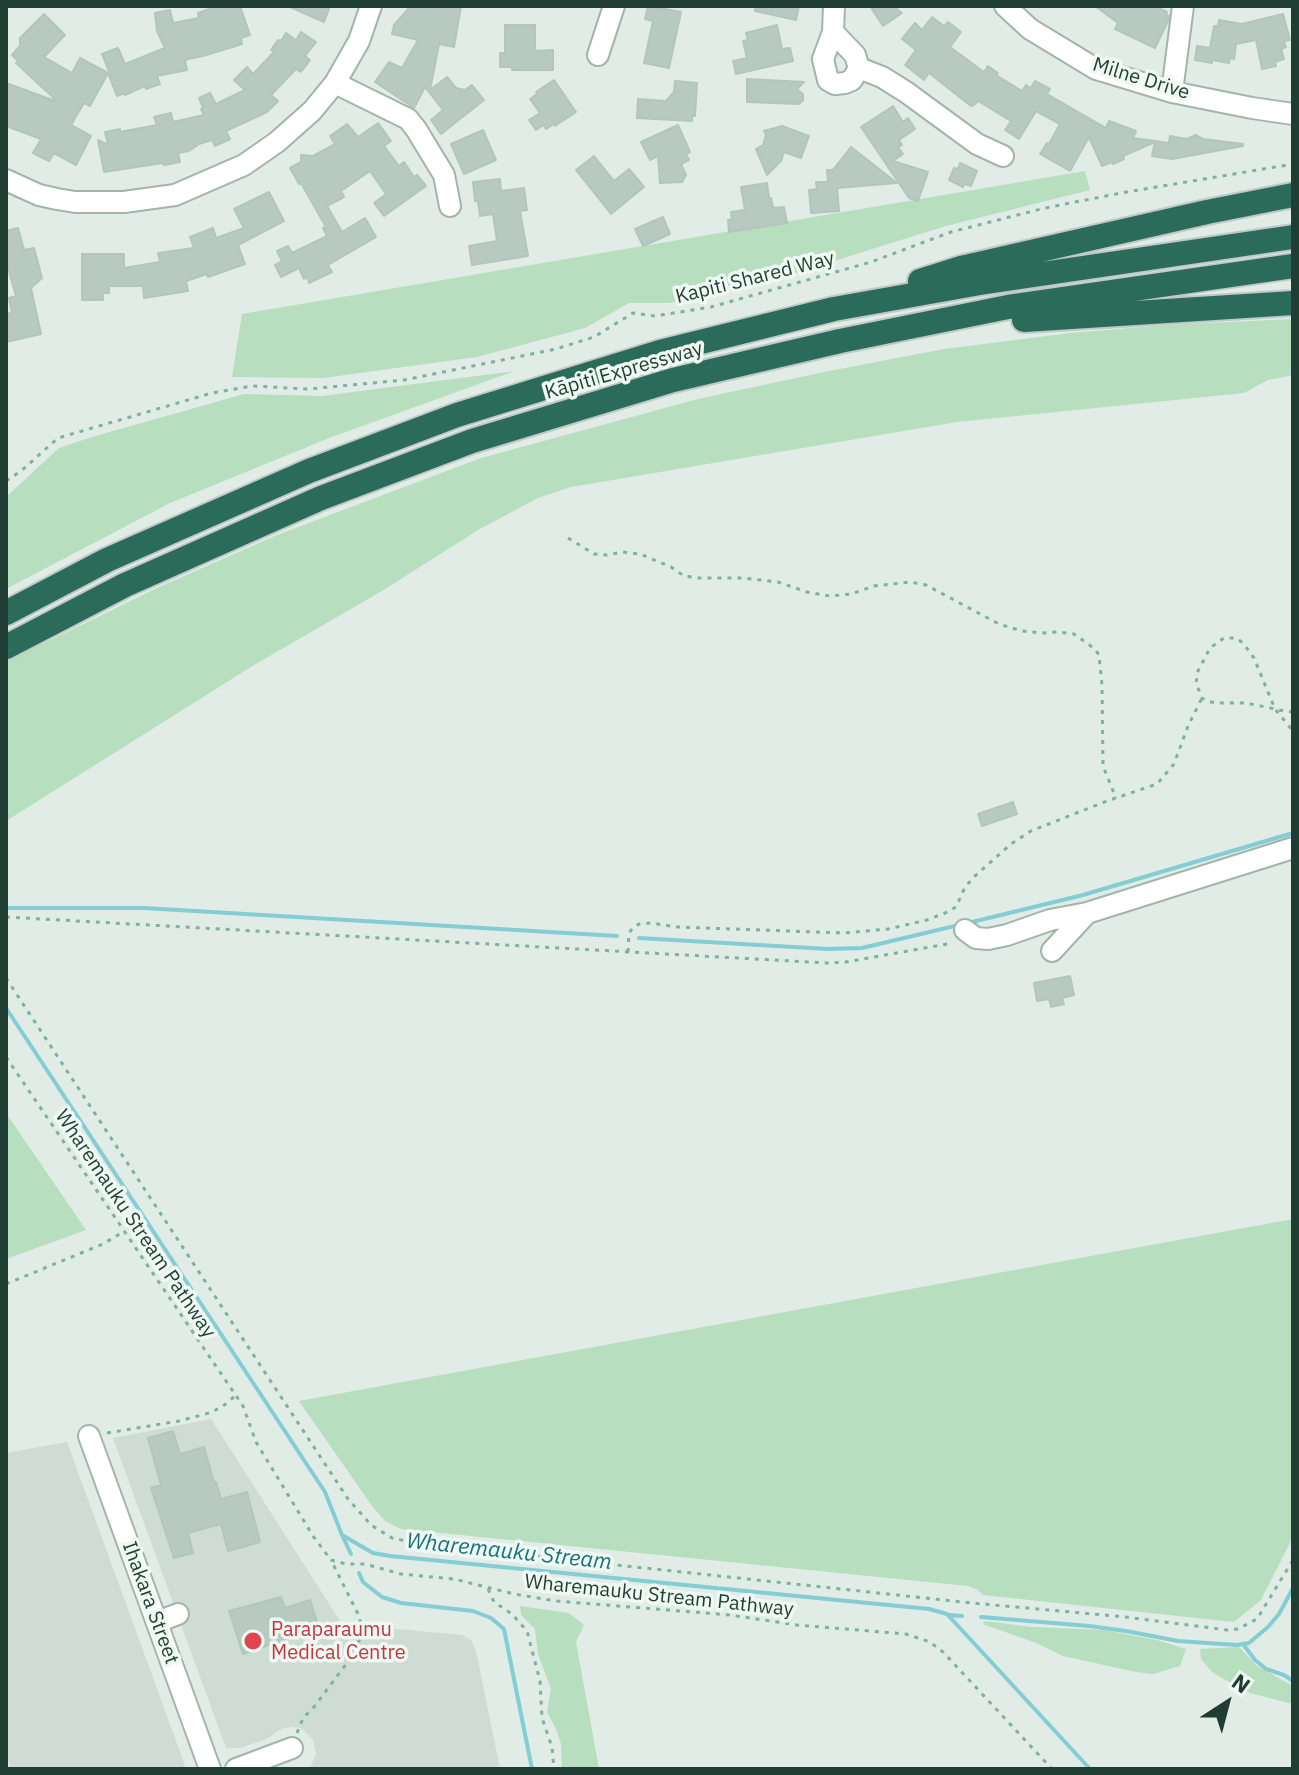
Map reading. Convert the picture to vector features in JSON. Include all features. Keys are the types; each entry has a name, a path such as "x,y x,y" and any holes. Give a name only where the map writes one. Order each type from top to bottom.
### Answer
{"highway":[{"path":"834,309 961,268 1293,195"},
{"name":"Kāpiti Expressway","path":"6,613 107,560 309,471 457,415 660,352 834,309 980,283 1293,237"},
{"name":"Kāpiti Expressway","path":"6,647 125,585 321,498 472,441 673,380 1008,307 1293,266"},
{"path":"892,330 1293,303"}],"street":[{"path":"6,180 39,195 75,202 124,202 175,195 244,165 300,122 335,83 359,41 371,6"},
{"path":"598,55 614,6"},
{"path":"833,32 855,55 859,68 852,80 845,83 835,84 828,80 823,59 833,32 834,6"},
{"name":"Milne Drive","path":"1005,6 1030,29 1096,69 1172,92 1293,114"},
{"path":"1172,92 1183,6"},
{"path":"859,68 894,84 977,144 1003,156"},
{"path":"335,83 408,119 444,175 450,206"},
{"path":"968,933 988,939 1007,935 1293,848"},
{"path":"1052,951 1087,913"},
{"name":"Ihakara Street","path":"89,1436 210,1769"},
{"path":"157,1622 178,1614"},
{"path":"236,1769 292,1748"}],"path":[{"name":"Kapiti Shared Way","path":"6,481 58,438 212,393 252,386 308,389 404,380 556,349 594,337 633,313 655,316 711,307 871,262 951,232 1045,208 1293,164"},
{"path":"568,538 594,554 640,554 684,576 778,582 830,596 851,594 874,586 910,582 926,585 999,624 1022,631 1074,634 1099,655 1103,766 1116,798"},
{"path":"628,952 629,933 639,924 844,933 888,929 953,910 965,887 976,875 1031,831 1157,784 1168,773 1202,698 1196,683 1198,671 1217,641 1230,637 1249,650 1275,709 1293,731"},
{"path":"1202,698 1216,703 1246,703 1293,712"},
{"path":"6,917 827,963 962,941 968,933"},
{"path":"6,978 348,1499 371,1525 392,1538 436,1546 1227,1630 1238,1629 1257,1619 1293,1560"},
{"name":"Wharemauku Stream Pathway","path":"6,1057 243,1406 256,1442 331,1560 365,1564 401,1574 454,1579 556,1601 906,1634 930,1642 943,1652 1052,1769"},
{"path":"6,1284 103,1244 124,1232"},
{"path":"89,1436 192,1418 222,1407 235,1396"},
{"path":"292,1748 303,1718 347,1663 361,1637 360,1618 331,1560"},
{"path":"487,1588 494,1602 512,1614 527,1631 540,1681 542,1718 552,1747 554,1769"}],"shaded area":[{"path":"211,1419 342,1624 462,1635 471,1640 476,1651 500,1769 309,1769 316,1755 313,1739 301,1728 291,1727 240,1748 226,1748 113,1438"},
{"path":"67,1442 186,1769 10,1769 6,1749 6,1453"}],"green space":[{"path":"1085,171 1090,190 946,226 760,284 670,303 629,303 585,328 477,357 323,378 232,377 242,314"},
{"path":"1293,319 1293,375 1268,380 1244,393 957,422 571,487 538,498 478,530 382,591 254,665 6,821 6,662 157,588 277,535 481,458 698,399 824,372 944,349 1071,333"},
{"path":"515,371 329,438 170,503 6,589 6,497 59,448 244,394 322,396"},
{"path":"6,1113 86,1230 6,1259"},
{"path":"1293,1219 1293,1537 1261,1600 1234,1622 983,1595 968,1586 401,1529 385,1521 372,1506 299,1401"},
{"path":"520,1606 569,1613 584,1625 576,1642 599,1769 562,1769 561,1744 547,1712 551,1689 538,1654 535,1629 521,1615"},
{"path":"985,1621 1032,1627 1104,1630 1186,1649 1180,1666 1153,1674 1136,1672 1063,1656 983,1624"},
{"path":"1239,1647 1257,1666 1293,1686 1293,1704 1250,1693 1213,1673 1201,1659 1200,1649"}],"building":[{"path":"218,6 240,6 250,35 241,38 242,44 188,59 185,61 187,70 157,76 160,84 146,89 145,86 125,95 117,96 108,73 90,106 84,103 71,125 91,136 76,165 54,153 49,161 33,153 41,139 6,126 6,83 58,102 16,63 18,61 12,55 20,46 20,38 44,14 65,35 44,57 72,73 80,58 110,74 102,54 118,48 125,64 165,48 157,31 155,13 170,10 173,23 199,18 198,13"},
{"path":"288,6 330,6 324,22"},
{"path":"411,6 461,6 454,47 439,44 430,90 447,77 456,88 465,90 472,85 484,100 441,134 431,120 443,110 425,87 414,108 375,82 389,62 402,68 418,40 392,34 394,25"},
{"path":"648,6 681,12 669,68 644,63 653,21 645,19"},
{"path":"756,6 799,6 796,20 755,11"},
{"path":"870,6 893,6 902,13 883,26"},
{"path":"1095,6 1154,6 1169,16 1155,48 1115,29 1118,23"},
{"path":"1283,14 1290,40 1284,41 1286,47 1281,49 1284,59 1275,62 1276,66 1262,69 1256,40 1236,44 1234,59 1230,58 1229,63 1195,60 1197,46 1210,48 1214,26 1218,26 1219,20 1242,24"},
{"path":"932,17 944,26 948,22 961,32 950,47 984,72 988,66 998,73 996,75 1022,91 1026,85 1031,88 1035,81 1050,89 1047,94 1106,128 1109,121 1136,131 1133,138 1169,143 1170,136 1187,139 1196,135 1243,146 1172,159 1152,156 1155,142 1123,156 1124,159 1113,164 1102,166 1089,137 1070,171 1040,154 1060,124 1036,111 1019,139 1005,130 1011,121 978,101 971,106 929,73 924,80 905,65 916,50 902,39 915,23 922,30"},
{"path":"505,25 535,25 535,51 553,50 553,70 500,67 500,53 505,53"},
{"path":"777,25 782,49 790,48 793,61 736,74 733,61 747,58 743,41 748,40 746,33"},
{"path":"301,32 316,42 305,56 310,60 301,72 296,69 271,95 278,101 267,112 226,131 230,139 215,146 212,140 178,153 180,162 104,172 98,140 108,145 105,132 157,125 154,117 171,113 173,122 204,115 199,98 210,93 216,104 245,90 234,80 247,67 253,74 274,52 271,50 286,33 296,40"},
{"path":"747,79 804,82 797,89 803,94 803,100 799,104 747,102"},
{"path":"554,80 576,112 555,126 546,129 543,125 536,130 529,120 540,113 530,99"},
{"path":"675,81 697,83 692,121 637,118 638,99 666,101 674,92"},
{"path":"893,106 903,122 908,118 915,129 899,140 902,145 898,147 903,154 893,161 928,172 918,201 909,198 861,127"},
{"path":"378,123 391,141 384,146 399,166 404,162 414,177 417,175 426,186 384,216 374,203 386,194 370,171 341,191 344,197 327,206 342,232 365,218 376,237 328,265 332,272 309,283 299,268 281,277 275,265 282,261 277,251 288,246 292,253 327,236 323,228 326,227 290,168 301,162 301,155 313,156 335,144 330,136 347,124 358,137"},
{"path":"678,125 690,152 686,154 689,160 681,164 686,175 682,182 660,183 658,156 650,160 641,142"},
{"path":"782,126 809,136 801,158 784,152 781,161 767,175 756,149 763,145 764,131"},
{"path":"483,130 496,160 464,174 451,144"},
{"path":"851,147 897,183 837,188 839,211 811,213 809,190 817,189 816,182 828,182 827,170 833,170"},
{"path":"594,156 614,181 629,169 644,187 611,214 576,170"},
{"path":"960,163 977,171 971,186 964,184 963,187 949,180"},
{"path":"500,179 501,191 524,188 527,210 520,211 528,256 472,265 469,246 497,241 493,214 480,216 473,182"},
{"path":"767,183 773,208 784,207 787,223 729,232 731,212 745,210 741,187"},
{"path":"269,192 284,221 238,245 245,264 186,281 188,291 144,298 143,286 109,286 109,293 103,293 103,300 82,300 82,254 124,254 124,268 160,262 158,253 194,248 190,237 213,228 216,238 244,228 234,209"},
{"path":"663,217 670,234 643,246 635,229"},
{"path":"18,228 24,250 34,248 42,278 31,288 41,334 6,342 6,314 12,313 9,298 16,296 6,261 6,231"},
{"path":"1013,802 1017,814 982,826 978,814"},
{"path":"1070,976 1074,995 1062,998 1064,1004 1051,1007 1049,999 1037,1001 1034,983"},
{"path":"173,1431 180,1454 204,1447 221,1499 247,1492 260,1542 228,1551 221,1524 188,1533 193,1553 174,1558 151,1488 161,1485 148,1438"},
{"path":"281,1597 285,1608 310,1600 319,1628 243,1654 229,1611"}],"waterway":[{"path":"968,923 1083,895 1293,833"},
{"path":"6,908 144,908 617,936"},
{"path":"639,938 828,949 862,948 959,925"},
{"name":"Wharemauku Stream","path":"6,1008 325,1492 342,1535 373,1553 390,1556 929,1609 947,1614 1090,1769"},
{"path":"342,1535 351,1554"},
{"path":"359,1573 363,1582 382,1597 401,1603 473,1611 491,1618 504,1629 532,1769"},
{"path":"981,1617 1089,1626 1178,1641 1237,1645 1249,1643 1268,1627 1293,1588"},
{"path":"949,1615 962,1616"},
{"path":"1243,1644 1266,1669 1293,1681"}],"place":[{"name":"Paraparaumu Medical Centre","path":"253,1641"}]}
